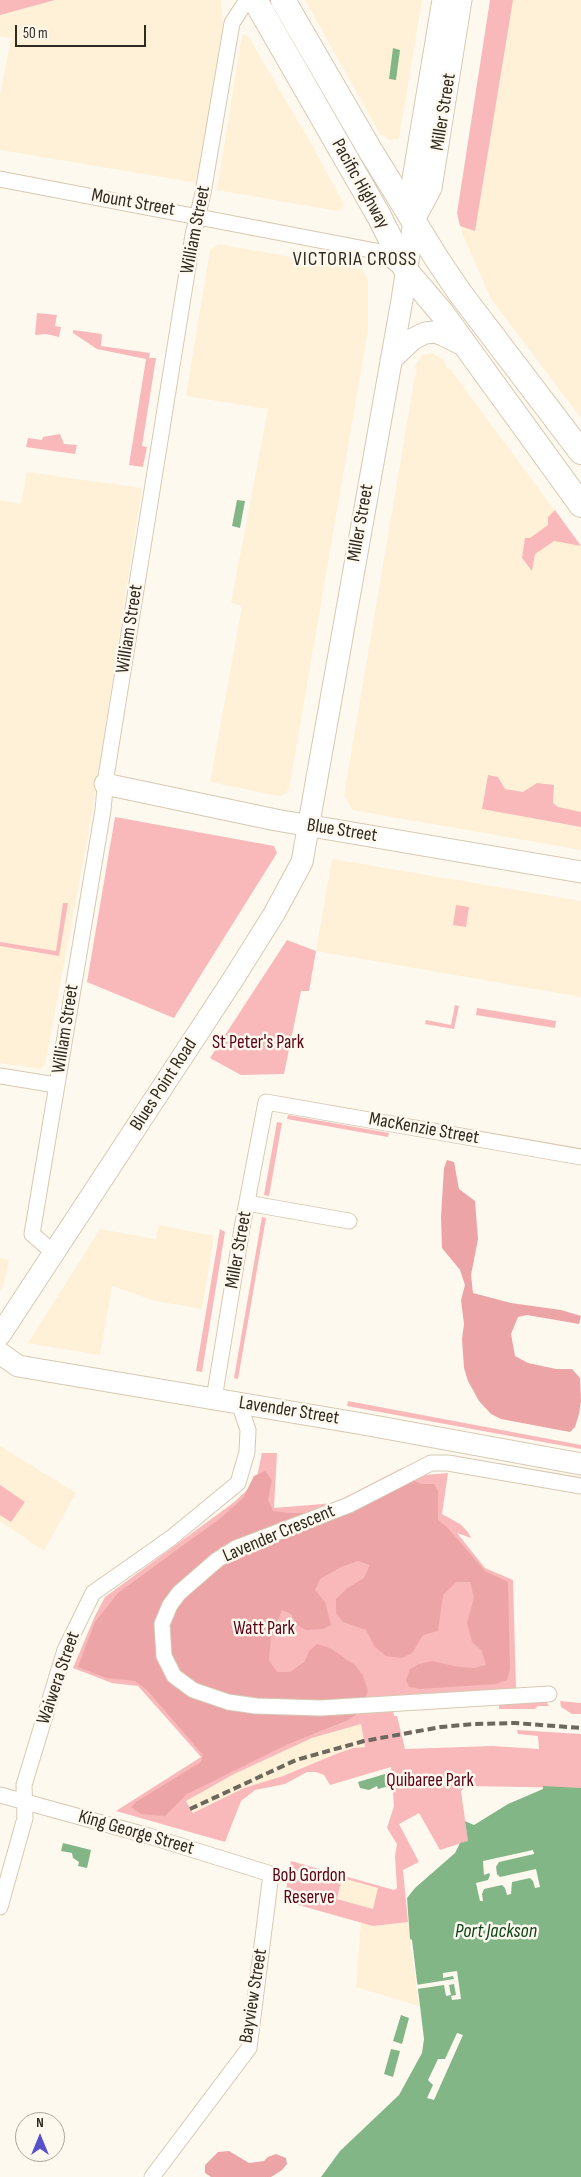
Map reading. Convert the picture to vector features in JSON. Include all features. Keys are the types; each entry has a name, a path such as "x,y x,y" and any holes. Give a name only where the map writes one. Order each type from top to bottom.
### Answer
{"main road":[{"name":"Pacific Highway","path":"255,0 379,216 407,272 442,313 581,505"},
{"name":"Pacific Highway","path":"283,0 370,150 460,292 581,452"},
{"name":"Miller Street","path":"309,825 407,272 414,221 413,180 443,0"},
{"name":"Miller Street","path":"414,221 431,188 461,0"},
{"path":"390,360 413,339 435,332 467,347"},
{"name":"Blue Street","path":"105,784 215,808 581,872"},
{"name":"Blues Point Road","path":"0,1335 274,914 302,862 309,825"},
{"name":"Lavender Street","path":"0,1353 18,1366 581,1464"}],"street":[{"name":"William Street","path":"54,1253 32,1234 103,810 105,784 198,215 232,23 247,0"},
{"name":"Mount Street","path":"0,179 198,215 381,252 407,272"},
{"path":"0,1076 56,1084"},
{"name":"MacKenzie Street","path":"266,1102 581,1156"},
{"name":"Miller Street","path":"214,1399 266,1102"},
{"path":"247,1203 349,1220"},
{"name":"Waiwera Street","path":"0,1907 25,1818 24,1785 65,1650 93,1593 171,1538 238,1483 247,1452 248,1430 239,1403"},
{"name":"Lavender Crescent","path":"549,1694 407,1701 321,1708 256,1706 228,1702 193,1690 174,1676 164,1656 162,1624 170,1604 179,1594 217,1560 236,1548 349,1505 432,1463 448,1463 581,1486"},
{"name":"King George Street","path":"0,1795 271,1874"},
{"name":"Bayview Street","path":"152,2177 248,2048 271,1874"}],"shaded area":[{"path":"0,0 221,0 223,24 197,183 0,150 0,95 11,38 0,36"},
{"path":"305,0 422,0 399,139 389,140 380,134"},
{"path":"491,0 581,0 581,418 491,299 462,233 460,196"},
{"path":"242,35 248,36 345,206 337,211 217,190"},
{"path":"218,244 363,270 368,280 368,330 289,789 279,796 210,782 242,606 231,603 268,409 186,396 210,250"},
{"path":"432,353 444,360 447,369 450,369 581,546 581,850 352,810 344,795 415,376 417,375 415,366 422,355"},
{"path":"27,472 142,488 92,814 45,1065 41,1069 0,1063 0,500 21,504"},
{"path":"332,859 581,901 581,997 316,951"},
{"path":"159,1225 214,1236 202,1309 155,1301 112,1286 100,1355 28,1343 100,1229 156,1239"},
{"path":"0,1258 9,1260 4,1284 0,1291"},
{"path":"0,1446 76,1493 44,1551 0,1521"},
{"path":"361,1724 365,1747 353,1748 283,1776 244,1788 193,1813 186,1801 234,1774 312,1738"},
{"path":"342,1878 379,1888 373,1909 336,1899"},
{"path":"361,1922 373,1926 408,1922 419,2006 356,1987"}],"green space":[{"path":"0,0 55,0 0,15"},
{"path":"490,0 513,0 475,231 460,226 457,213"},
{"path":"37,313 57,315 55,326 61,327 59,337 46,334 35,335"},
{"path":"73,330 102,334 101,346 150,353 149,358 156,358 142,446 147,447 143,467 129,465 146,359 97,349 73,333"},
{"path":"60,434 64,444 77,445 75,454 26,447 28,438 42,440 43,437"},
{"path":"555,510 581,546 554,541 535,554 532,571 522,558 525,538 530,538 548,525 548,517"},
{"path":"488,775 498,777 505,789 523,792 537,783 554,785 553,803 558,807 581,812 581,827 482,809"},
{"path":"115,817 274,846 277,853 174,1018 87,982"},
{"path":"63,903 68,903 59,956 0,946 0,942 56,951"},
{"path":"456,905 469,907 466,927 453,925"},
{"name":"St Peter's Park","path":"287,940 316,951 309,991 301,991 284,1074 241,1075 210,1058"},
{"path":"455,1005 459,1006 454,1029 425,1024 426,1020 451,1025"},
{"path":"477,1008 556,1021 555,1028 476,1015"},
{"path":"288,1115 389,1133 388,1137 287,1119"},
{"path":"277,1122 282,1123 269,1196 264,1195"},
{"path":"447,1160 454,1162 459,1189 475,1201 478,1239 471,1275 473,1293 511,1303 561,1310 581,1316 579,1324 527,1315 518,1317 511,1334 515,1356 528,1363 556,1369 572,1369 580,1378 581,1401 579,1414 575,1427 570,1432 501,1419 491,1414 479,1401 468,1381 464,1368 462,1339 464,1324 461,1300 465,1285 460,1270 442,1248 441,1217 444,1168"},
{"path":"262,1217 266,1218 238,1379 234,1378"},
{"path":"220,1229 225,1232 202,1372 196,1371"},
{"path":"348,1401 581,1445 581,1449 347,1406"},
{"name":"Watt Park","path":"262,1453 277,1453 274,1508 334,1503 402,1468 413,1476 448,1473 442,1514 460,1524 468,1532 471,1538 457,1533 485,1568 513,1580 516,1689 391,1696 394,1716 397,1716 405,1749 492,1746 539,1749 538,1736 518,1734 517,1730 581,1734 581,1788 466,1786 461,1791 468,1841 440,1850 419,1813 399,1824 419,1862 403,1870 408,1922 373,1926 284,1901 291,1861 394,1890 397,1888 395,1856 397,1844 387,1828 394,1806 391,1767 330,1785 324,1775 316,1772 307,1772 285,1784 255,1790 241,1801 225,1842 116,1811 201,1757 138,1686 112,1683 73,1668 95,1616 105,1597 233,1503 256,1482","holes":["361,1724 365,1747 353,1748 283,1776 244,1788 193,1813 186,1801 234,1774 312,1738","342,1878 378,1888 373,1909 337,1899"]},
{"name":"Watt Park","path":"265,1471 272,1480 268,1500 273,1511 289,1513 314,1513 409,1479 422,1484 434,1484 438,1491 438,1520 447,1527 485,1571 508,1582 510,1669 507,1680 495,1684 420,1689 409,1687 406,1680 410,1669 419,1664 432,1661 459,1667 474,1668 486,1665 482,1651 472,1642 467,1623 474,1598 470,1582 456,1582 443,1595 438,1631 423,1635 412,1653 402,1658 386,1656 375,1647 366,1630 343,1622 336,1613 336,1599 346,1589 364,1578 370,1565 358,1561 341,1567 320,1579 315,1590 325,1602 331,1625 323,1629 306,1630 297,1625 291,1614 282,1610 271,1637 269,1660 277,1672 290,1672 304,1662 310,1650 317,1644 330,1648 355,1665 363,1676 368,1691 360,1712 348,1720 286,1745 187,1794 165,1816 141,1814 131,1807 136,1802 201,1762 203,1755 147,1690 135,1681 106,1678 78,1667 95,1622 118,1593 222,1517 243,1498 254,1476"},
{"path":"0,1485 25,1502 11,1522 0,1515"},
{"path":"546,1701 549,1706 538,1706 535,1709 499,1709 499,1705"},
{"path":"560,1701 581,1703 581,1714 572,1714 561,1707"},
{"path":"229,2151 249,2163 264,2161 276,2154 286,2158 287,2164 282,2170 271,2177 211,2177 205,2173 205,2165 218,2152"}],"water":[{"path":"393,48 400,50 396,80 389,79"},
{"path":"237,500 245,501 240,528 232,526"},
{"path":"385,1774 389,1786 378,1789 377,1786 369,1790 360,1788 358,1782"},
{"name":"Port Jackson","path":"543,1786 581,1788 581,2177 321,2177 340,2151 399,2095 422,2053 424,2039 412,1940 410,1939 407,1898 415,1888 455,1853 460,1843 468,1841 465,1821 474,1825 508,1804 543,1789"},
{"path":"63,1843 91,1850 87,1868 78,1866 79,1862 73,1858 72,1853 61,1851"},
{"path":"401,2015 409,2018 402,2044 393,2041"},
{"path":"391,2049 400,2051 393,2077 384,2074"}],"pier":[{"path":"533,1850 534,1854 499,1862 496,1867 497,1874 500,1877 536,1869 540,1887 535,1888 530,1878 512,1882 511,1894 507,1895 502,1885 484,1889 482,1894 483,1901 480,1901 476,1883 488,1880 490,1875 489,1873 484,1875 483,1861"},
{"path":"457,1971 461,1999 452,2000 451,1996 456,1995 454,1984 449,1985 451,1995 446,1996 444,1985 417,1989 416,1985 454,1979 453,1976 443,1978 443,1973"},
{"path":"457,2033 463,2035 434,2100 427,2098 433,2085 428,2080 438,2059 445,2059"}],"railway":[{"path":"190,1809 296,1760 364,1741 441,1727 474,1724 515,1723 581,1728"}],"district":[{"name":"VICTORIA CROSS","path":"355,260"}],"park label":[{"name":"Quibaree Park","path":"430,1781"},
{"name":"Bob Gordon Reserve","path":"309,1887"}]}
